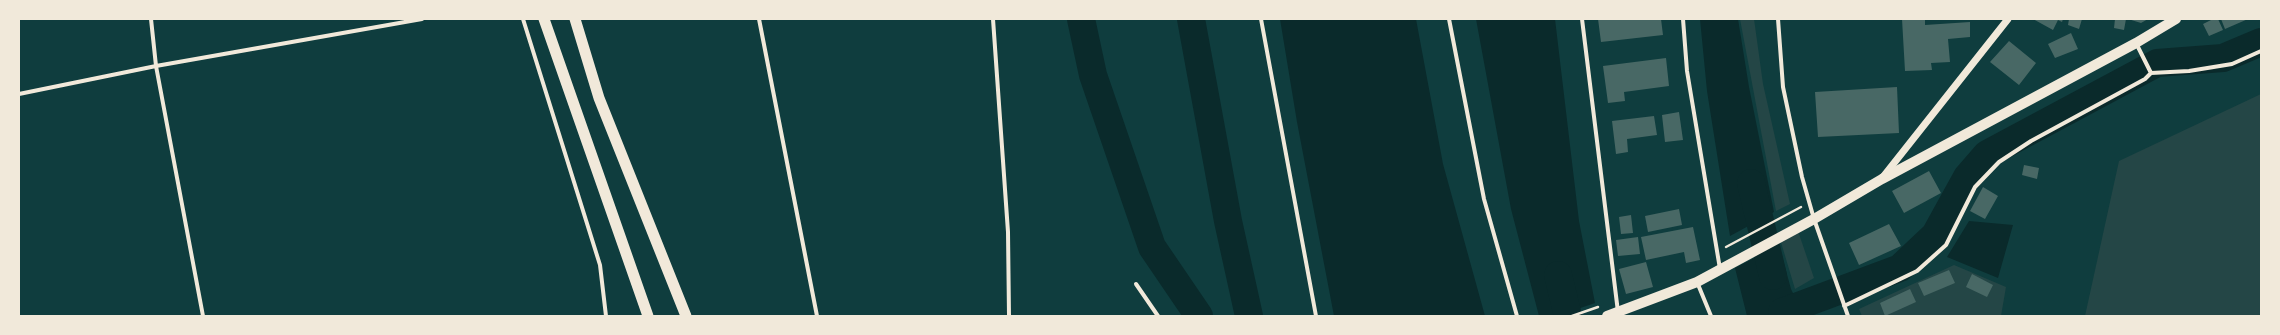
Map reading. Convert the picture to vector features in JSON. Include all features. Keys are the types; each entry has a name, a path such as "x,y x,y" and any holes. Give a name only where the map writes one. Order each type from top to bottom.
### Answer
{"highway":[{"path":"544,19 648,316"},
{"path":"575,19 599,98 686,316"}],"main road":[{"path":"1612,314 1697,282 1720,270 1814,219 1882,179 2137,43 2176,19"}],"street":[{"path":"151,19 156,66 203,316"},
{"path":"19,94 156,66 422,19"},
{"path":"523,19 560,143 600,265 606,316"},
{"path":"759,19 816,316"},
{"path":"993,19 1008,232 1009,316"},
{"path":"1260,19 1316,316"},
{"path":"1449,19 1484,199 1517,316"},
{"path":"1582,19 1617,300 1612,314"},
{"path":"1683,19 1687,71 1720,270"},
{"path":"1778,19 1783,87 1809,203 1848,316"},
{"path":"1882,179 2008,19"},
{"path":"2137,43 2151,72"},
{"path":"1844,305 1917,271 1946,245 1975,187 1999,162 2031,141 2145,79 2151,72 2189,71 2232,64 2261,51"},
{"path":"1697,282 1711,316"},
{"path":"1136,284 1158,316"}],"path":[{"path":"1717,252 1809,203"},
{"path":"1572,316 1617,300"}],"shaded area":[{"path":"1280,19 1416,19 1443,164 1485,316 1334,316 1297,122"},
{"path":"1476,19 1555,19 1579,221 1595,303 1557,316 1539,316 1511,209"},
{"path":"1700,19 1738,19 1749,87 1774,212 1730,236 1707,91"},
{"path":"1740,19 1754,19 1763,84 1790,204 1776,211"},
{"path":"2261,94 2261,316 2085,316 2119,161"},
{"path":"1969,221 2013,225 1998,278 1947,257"},
{"path":"1798,231 1814,278 1795,289 1780,239"},
{"path":"1779,245 1791,289 1804,316 1747,316 1735,268"},
{"path":"1954,265 2006,287 2001,316 1862,316 1859,309"}],"building":[{"path":"1598,19 1661,19 1663,35 1601,42"},
{"path":"1902,19 1925,19 1925,25 1970,22 1970,37 1948,39 1950,62 1931,63 1932,70 1905,71"},
{"path":"2033,19 2063,19 2062,22 2058,20 2053,30"},
{"path":"2069,19 2082,19 2079,29 2068,25"},
{"path":"2115,19 2126,19 2124,30 2114,28"},
{"path":"2128,19 2148,19 2141,23"},
{"path":"2213,19 2218,19 2223,30 2209,36 2203,24"},
{"path":"2221,19 2248,19 2225,29"},
{"path":"2071,33 2078,49 2055,58 2048,44"},
{"path":"2009,41 2036,63 2019,85 1990,62"},
{"path":"1666,58 1669,86 1624,92 1625,101 1608,103 1603,66"},
{"path":"1897,87 1899,133 1818,137 1815,92"},
{"path":"1679,112 1683,140 1665,142 1662,115"},
{"path":"1654,116 1657,135 1627,139 1628,152 1616,154 1612,121"},
{"path":"2024,165 2039,168 2037,179 2022,175"},
{"path":"1929,171 1941,193 1904,213 1892,191"},
{"path":"1983,187 1998,196 1985,219 1970,211"},
{"path":"1679,209 1682,225 1648,232 1645,216"},
{"path":"1631,215 1633,233 1621,234 1619,217"},
{"path":"1889,224 1901,246 1859,265 1849,243"},
{"path":"1693,227 1700,260 1686,263 1684,252 1646,260 1641,237"},
{"path":"1638,237 1640,254 1618,256 1616,240"},
{"path":"1646,262 1653,287 1626,294 1619,269"},
{"path":"1949,270 1955,283 1924,296 1918,283"},
{"path":"1972,274 1993,285 1987,297 1966,287"},
{"path":"1910,289 1916,302 1885,316 1880,303"}],"waterway":[{"path":"1081,19 1093,75 1152,247 1199,316"},
{"path":"1191,19 1228,221 1249,316"},
{"path":"1782,312 1900,268 1935,235 1967,177 1987,154 2157,63 2223,58 2261,42"},
{"path":"1751,183 1773,276"},
{"path":"1558,275 1568,316"}]}
